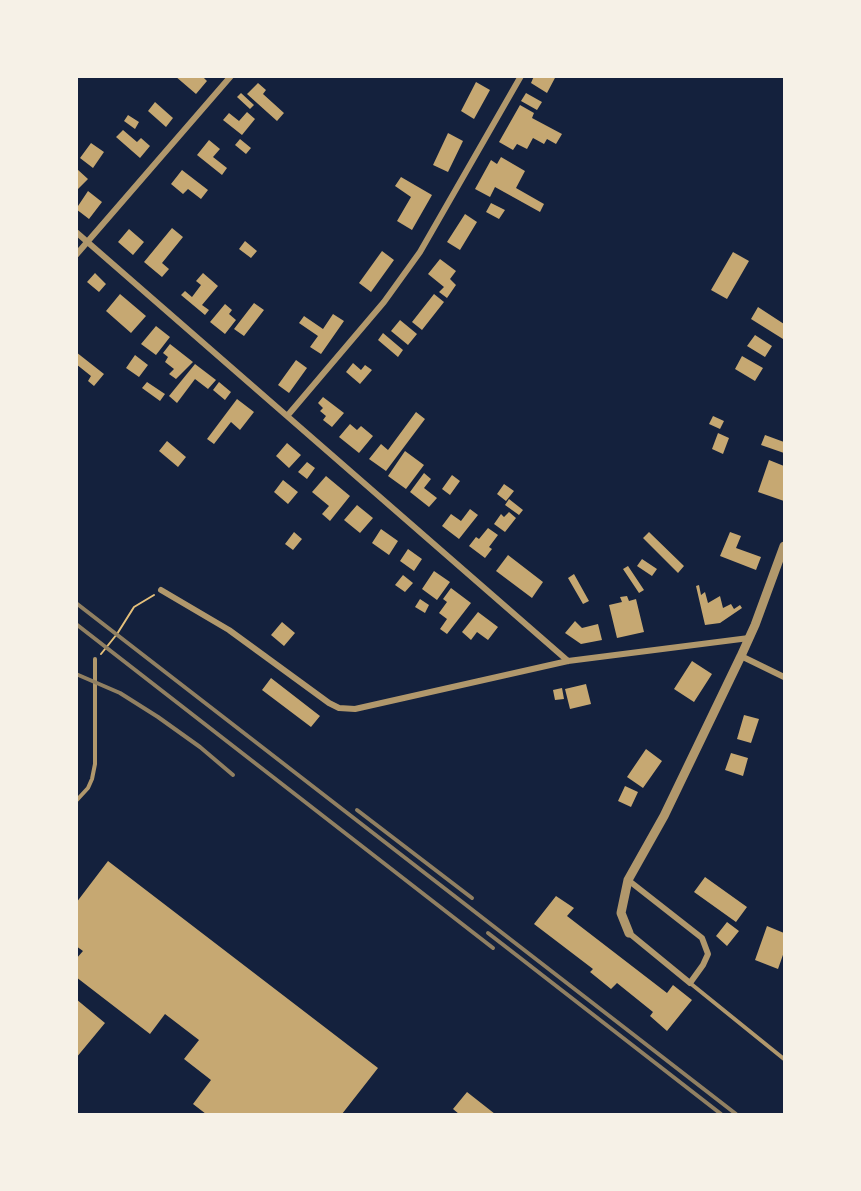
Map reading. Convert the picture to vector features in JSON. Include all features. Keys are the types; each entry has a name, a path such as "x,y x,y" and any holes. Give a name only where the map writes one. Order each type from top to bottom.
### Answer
{"street":[{"path":"76,255 231,76"},
{"path":"288,415 384,302 420,252 521,76"},
{"path":"76,232 568,661"},
{"path":"628,880 702,938 708,954 690,984 628,933 621,914 628,880 664,816 750,638 784,546"},
{"path":"161,590 229,630 339,708 355,709 568,661 750,638"},
{"path":"741,656 784,676"}],"lane":[{"path":"76,801 88,788 95,764 95,659"},
{"path":"690,984 784,1059"}],"path":[{"path":"95,659 117,634 134,607 161,590"}],"building":[{"path":"175,76 202,76 207,81 196,94"},
{"path":"534,76 556,76 547,93 531,83"},
{"path":"476,82 490,90 474,119 461,111"},
{"path":"258,83 266,90 263,94 284,113 277,121 247,94"},
{"path":"241,93 254,105 250,109 237,97"},
{"path":"526,93 542,102 537,110 521,101"},
{"path":"155,102 173,118 166,127 148,111"},
{"path":"520,105 534,113 532,118 562,134 556,144 547,139 544,144 533,138 527,149 517,144 513,150 499,142"},
{"path":"247,112 255,119 242,135 223,120 229,113 239,121"},
{"path":"128,115 139,122 135,129 124,121"},
{"path":"123,130 137,142 141,138 150,146 140,158 116,137"},
{"path":"448,133 463,141 448,172 433,165"},
{"path":"240,139 251,148 246,154 235,145"},
{"path":"209,140 220,149 213,157 227,168 222,175 197,155"},
{"path":"91,143 104,152 93,168 80,158"},
{"path":"501,157 525,171 516,188 544,204 540,212 495,187 490,197 475,189 491,160 497,164"},
{"path":"77,169 88,179 76,191 76,171"},
{"path":"182,170 208,190 201,199 188,189 183,194 171,184"},
{"path":"401,177 432,195 412,230 397,221 411,197 395,186"},
{"path":"88,191 102,202 89,219 76,209"},
{"path":"491,203 505,210 499,219 486,212"},
{"path":"465,214 477,222 460,250 447,242"},
{"path":"172,228 183,237 162,263 169,269 162,277 144,262"},
{"path":"129,229 144,242 133,255 118,242"},
{"path":"245,241 257,251 251,258 239,249"},
{"path":"382,251 394,260 371,292 359,283"},
{"path":"733,252 749,261 727,299 711,290"},
{"path":"440,259 456,271 450,279 456,285 447,298 439,292 444,287 428,274"},
{"path":"95,273 106,284 99,292 87,282"},
{"path":"203,273 218,286 202,305 209,310 205,315 181,295 185,291 192,297 201,285 196,281"},
{"path":"120,294 146,316 131,333 106,311"},
{"path":"434,294 444,302 422,330 412,322"},
{"path":"254,303 264,310 244,336 234,329"},
{"path":"225,304 232,310 229,314 236,320 225,334 210,322"},
{"path":"758,307 784,324 783,339 751,319"},
{"path":"333,314 344,321 321,354 310,347 318,336 299,323 304,316 323,329"},
{"path":"400,320 417,334 408,345 391,331"},
{"path":"156,326 170,337 156,355 141,344"},
{"path":"383,333 403,350 398,357 378,340"},
{"path":"755,335 772,346 765,357 747,346"},
{"path":"170,344 193,362 176,379 169,374 174,369 165,362 168,357 163,353"},
{"path":"76,352 104,374 94,386 88,381 91,376 76,364"},
{"path":"135,355 148,365 139,377 126,368"},
{"path":"742,356 763,368 755,381 735,369"},
{"path":"296,360 307,368 289,393 278,385"},
{"path":"353,363 361,370 365,365 372,370 360,384 346,372"},
{"path":"195,364 216,380 208,389 195,379 177,403 169,396"},
{"path":"147,382 165,394 160,401 142,388"},
{"path":"219,382 231,392 225,400 213,390"},
{"path":"323,397 344,413 332,427 323,420 326,416 320,411 323,408 318,403"},
{"path":"237,399 254,412 240,430 231,422 214,444 207,439"},
{"path":"416,412 425,419 386,471 369,459 381,444 388,450"},
{"path":"713,416 724,421 720,429 709,424"},
{"path":"350,424 357,430 361,426 373,436 359,453 339,437"},
{"path":"718,433 729,438 723,454 712,449"},
{"path":"765,435 784,442 784,453 761,445"},
{"path":"167,441 186,457 178,467 159,451"},
{"path":"287,443 301,455 289,468 276,456"},
{"path":"405,451 424,465 406,489 388,476"},
{"path":"769,460 784,466 784,501 758,492"},
{"path":"307,462 315,468 307,479 298,472"},
{"path":"424,473 431,479 424,488 437,498 429,507 410,492"},
{"path":"452,475 460,481 450,495 442,489"},
{"path":"326,476 350,496 330,521 322,514 329,506 312,492"},
{"path":"283,480 298,492 288,504 274,492"},
{"path":"504,484 514,491 506,501 497,494"},
{"path":"509,499 523,510 519,515 505,505"},
{"path":"357,505 373,518 360,533 344,520"},
{"path":"470,509 478,515 459,539 442,526 451,514 461,521"},
{"path":"509,512 516,518 505,532 494,524 501,514 504,517"},
{"path":"488,528 498,535 489,547 492,549 485,558 469,546"},
{"path":"381,529 398,541 389,555 372,543"},
{"path":"294,532 302,539 293,550 285,544"},
{"path":"649,532 684,566 678,573 643,538"},
{"path":"730,532 741,536 736,548 761,557 756,570 720,556"},
{"path":"408,549 422,559 414,571 400,561"},
{"path":"508,555 543,582 532,598 496,571"},
{"path":"642,559 657,569 652,576 637,566"},
{"path":"628,566 644,590 639,593 623,569"},
{"path":"434,571 450,582 437,600 422,589"},
{"path":"574,574 589,601 583,604 568,578"},
{"path":"403,575 413,583 405,592 395,585"},
{"path":"699,585 701,595 705,592 708,603 720,596 723,608 731,604 734,609 740,605 742,608 720,623 705,625 696,586"},
{"path":"451,588 471,603 447,634 440,629 447,619 439,613 447,602 443,599"},
{"path":"627,596 629,601 636,599 644,632 617,638 609,605 622,602 620,597"},
{"path":"420,599 429,605 425,613 415,607"},
{"path":"478,612 498,627 488,640 477,632 471,640 462,632"},
{"path":"575,621 582,628 598,624 602,640 581,644 565,633"},
{"path":"282,622 295,633 284,646 271,635"},
{"path":"692,661 712,674 694,702 674,689"},
{"path":"271,678 320,716 311,727 262,690"},
{"path":"586,684 591,704 570,709 565,689"},
{"path":"562,688 564,699 555,700 553,690"},
{"path":"744,715 759,719 751,743 737,739"},
{"path":"646,749 662,761 643,788 627,777"},
{"path":"731,753 748,758 743,776 725,770"},
{"path":"625,786 638,792 631,807 618,801"},
{"path":"108,861 378,1068 342,1114 206,1114 193,1104 211,1080 184,1059 199,1040 165,1014 150,1034 76,977 76,959 83,951 76,946 76,903"},
{"path":"705,877 747,907 736,922 694,892"},
{"path":"556,896 574,908 567,916 667,993 673,985 692,1000 667,1031 650,1016 653,1012 617,983 611,989 590,972 593,969 534,924"},
{"path":"727,922 739,931 727,946 716,936"},
{"path":"767,926 784,933 784,952 778,969 755,960"},
{"path":"76,999 105,1023 76,1058"},
{"path":"467,1092 495,1114 459,1114 453,1109"}],"railway":[{"path":"76,603 736,1114"},
{"path":"76,624 493,948"},
{"path":"76,674 120,693 158,717 200,747 233,775"},
{"path":"357,810 472,898"},
{"path":"488,933 721,1114"}]}
